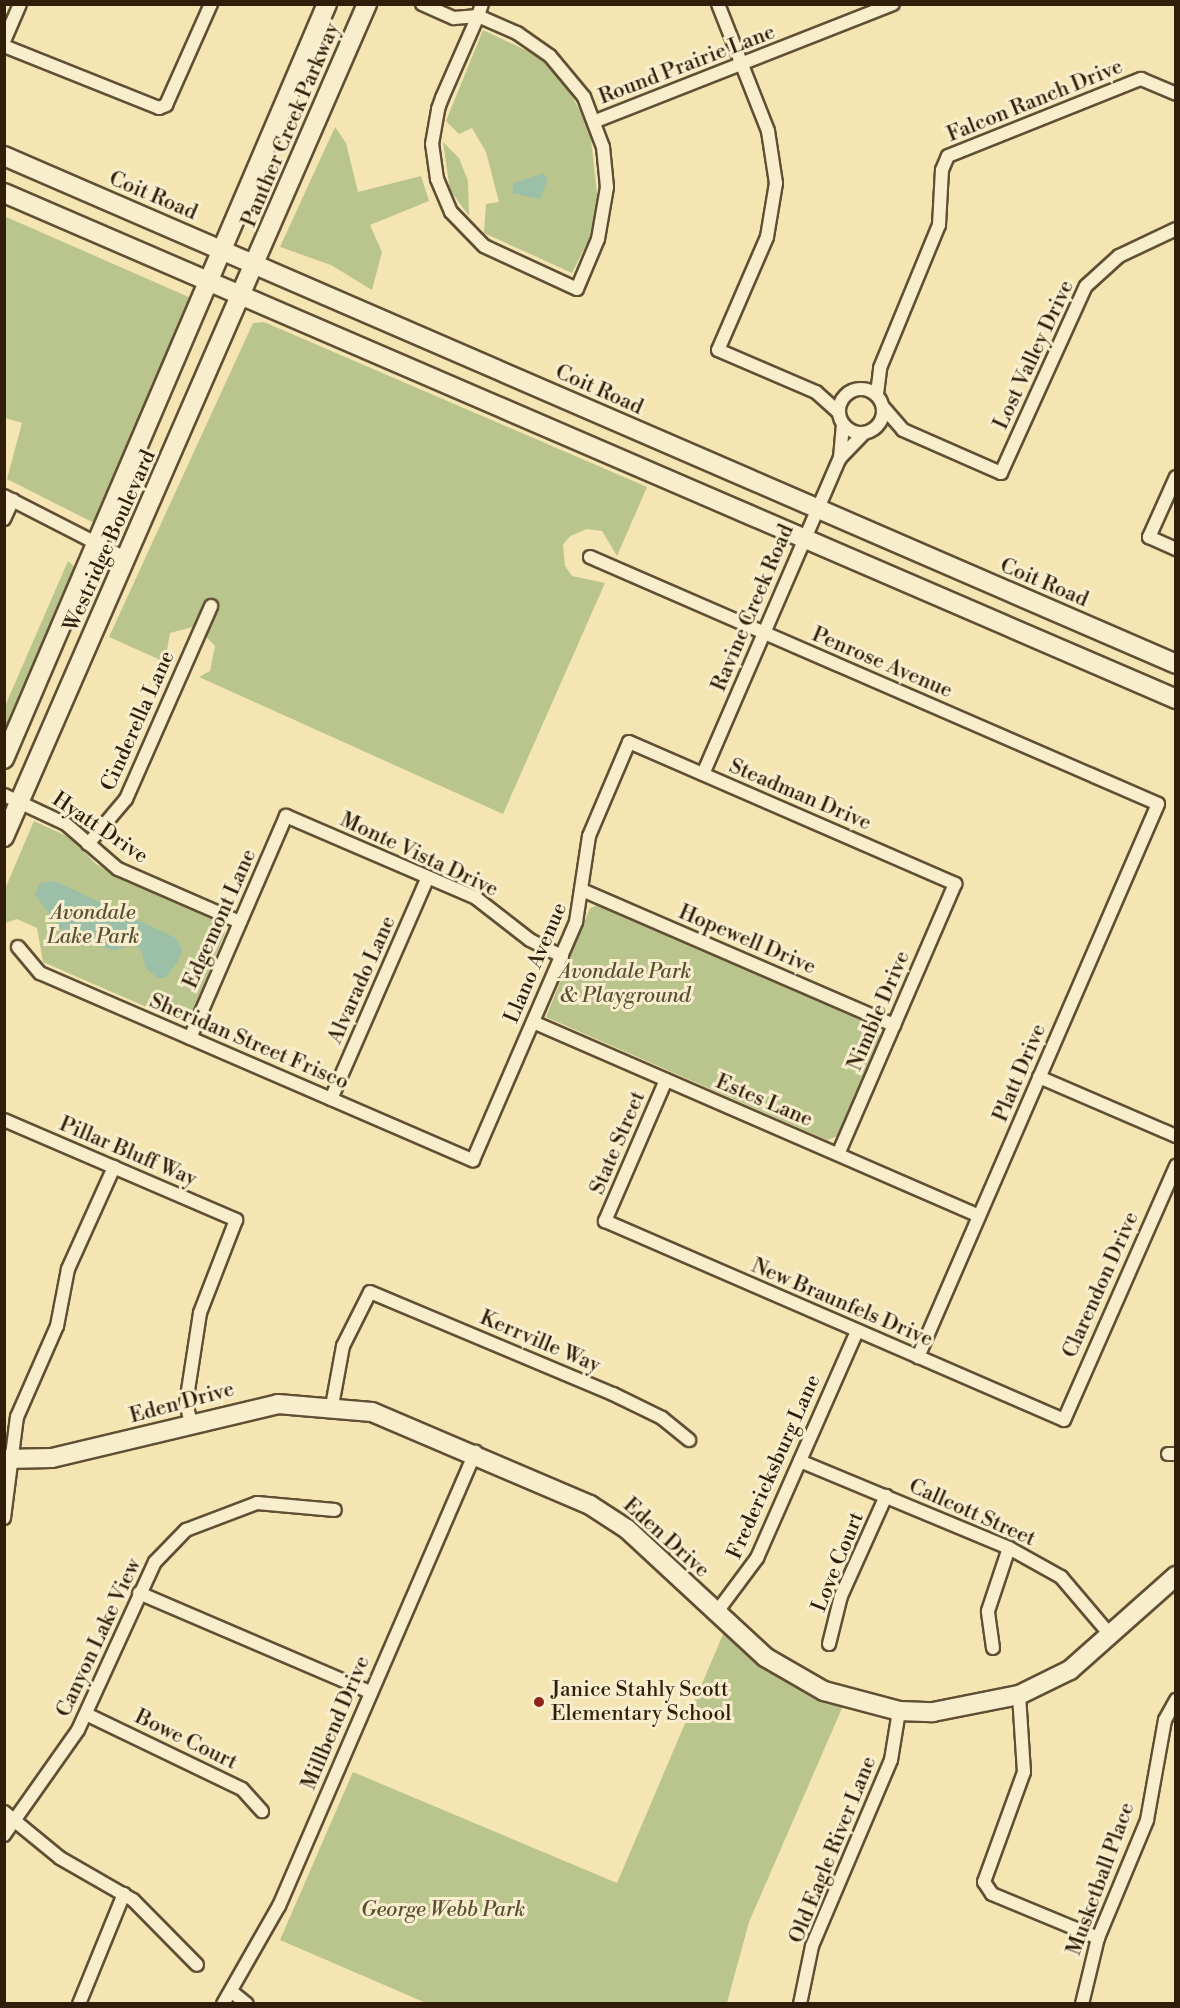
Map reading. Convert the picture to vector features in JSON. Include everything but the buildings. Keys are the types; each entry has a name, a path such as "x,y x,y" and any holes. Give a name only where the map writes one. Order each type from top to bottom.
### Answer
{"main road":[{"name":"Panther Creek Parkway","path":"221,249 327,4"},
{"name":"Panther Creek Parkway","path":"256,264 367,4"},
{"name":"Coit Road","path":"4,156 1176,664"},
{"path":"4,193 243,294 1176,699"},
{"name":"Westridge Boulevard","path":"4,759 212,281 221,249"},
{"name":"Westridge Boulevard","path":"4,837 12,798 127,559 256,264"},
{"name":"Eden Drive","path":"8,1459 52,1458 190,1423 278,1404 333,1406 399,1419 475,1452 609,1516 765,1657 814,1686 863,1705 899,1711 964,1708 1019,1695 1070,1670 1107,1631 1176,1576"}],"street":[{"path":"4,41 20,4"},
{"path":"4,46 159,108 166,105 211,4"},
{"path":"422,4 454,18 480,10"},
{"path":"470,4 480,10 550,56 577,86 596,122 606,160 606,200 598,239 577,289 484,246 458,221 441,191 432,156 435,121 480,10"},
{"path":"718,4 771,142 775,197 766,237 718,350 816,392 841,419 869,431 903,430"},
{"name":"Round Prairie Lane","path":"596,122 893,4"},
{"name":"Falcon Ranch Drive","path":"880,368 937,233 944,161 1142,79 1176,94"},
{"name":"Lost Valley Drive","path":"903,430 1001,473 1086,286 1119,256 1176,229"},
{"path":"852,391 880,368"},
{"path":"880,368 877,394 884,408 903,430"},
{"path":"816,392 852,391 877,394"},
{"name":"Ravine Creek Road","path":"702,774 840,458 841,419 852,391"},
{"path":"869,431 884,408"},
{"name":"Ravine Creek Road","path":"840,458 869,431"},
{"path":"1176,477 1149,537 1176,549"},
{"path":"4,519 9,498 97,546 127,559"},
{"name":"Penrose Avenue","path":"590,557 1158,804"},
{"name":"Cinderella Lane","path":"88,843 126,798 211,606"},
{"name":"Steadman Drive","path":"629,742 955,884"},
{"name":"Llano Avenue","path":"473,1160 562,956 584,891 589,836 629,742"},
{"name":"Hyatt Drive","path":"12,798 60,820 118,869 240,922"},
{"name":"Platt Drive","path":"918,1357 1158,804"},
{"name":"Monte Vista Drive","path":"286,816 485,903 530,940 562,956"},
{"name":"Edgemont Lane","path":"190,1038 286,816"},
{"name":"Alvarado Lane","path":"331,1099 428,877"},
{"name":"Nimble Drive","path":"838,1154 955,884"},
{"name":"Hopewell Drive","path":"584,891 894,1026"},
{"name":"Sheridan Street Frisco","path":"18,947 40,973 473,1160"},
{"name":"Estes Lane","path":"533,1022 979,1216"},
{"path":"1039,1077 1176,1136"},
{"name":"State Street","path":"605,1221 666,1080"},
{"name":"Pillar Bluff Way","path":"4,1120 236,1220 200,1313 186,1403 190,1423"},
{"name":"Clarendon Drive","path":"1064,1420 1176,1166"},
{"path":"4,1518 8,1459 17,1417 57,1326 68,1269 114,1167"},
{"name":"New Braunfels Drive","path":"605,1221 1064,1420"},
{"name":"Kerrville Way","path":"333,1406 343,1346 370,1292 613,1394 662,1418 689,1440"},
{"name":"Fredericksburg Lane","path":"716,1613 757,1558 857,1330"},
{"name":"Millbend Drive","path":"223,2004 232,1992 279,1906 475,1452"},
{"name":"Callcott Street","path":"800,1461 1009,1548 1061,1577 1107,1631"},
{"name":"Love Court","path":"829,1644 841,1596 886,1496"},
{"name":"Canyon Lake View","path":"4,1834 10,1816 86,1714 155,1562 186,1530 257,1503 335,1510"},
{"path":"993,1648 988,1611 1009,1548"},
{"path":"139,1593 370,1692"},
{"path":"1019,1695 1024,1772 984,1882 992,1894 1098,1938"},
{"name":"Musketball Place","path":"1082,2004 1098,1938 1147,1820 1165,1720 1176,1700"},
{"name":"Old Eagle River Lane","path":"800,2004 812,1946 891,1760 899,1711"},
{"name":"Bowe Court","path":"86,1714 243,1789 262,1811"},
{"path":"10,1816 60,1858 124,1894 197,1965"},
{"path":"79,2004 124,1894"},
{"path":"232,1992 247,2004"}],"green space":[{"path":"483,30 540,57 569,90 590,130 598,202 589,239 572,273 484,233 486,204 499,202 486,152 472,128 459,134 446,121"},
{"path":"335,127 346,143 358,192 421,176 429,201 370,225 382,252 372,290 331,265 280,247"},
{"path":"443,142 459,158 468,181 469,216 450,190"},
{"path":"4,216 191,298 96,524 7,479 22,423 5,418"},
{"path":"264,322 647,487 617,556 602,531 587,529 570,536 563,545 565,566 572,576 605,583 503,814 199,677 210,671 215,646 196,626 170,633 165,662 109,637 253,323"},
{"path":"68,561 80,572 5,744 5,706"},
{"name":"Avondale Lake Park","path":"34,821 71,838 96,864 127,882 221,921 225,933 191,1015 174,1019 43,962 37,928 17,919 5,923 5,889"},
{"name":"Avondale Park & Playground","path":"599,905 878,1027 880,1037 838,1136 827,1140 546,1017 590,908"},
{"name":"George Webb Park","path":"724,1632 800,1689 843,1706 749,1922 727,2003 426,2003 280,1940 353,1772 617,1883"}],"shaded area":[{"path":"543,173 548,178 540,199 512,193 514,183"},
{"path":"55,881 176,938 182,950 178,961 165,978 158,978 146,969 141,949 131,944 116,951 67,937 35,895 40,883"}],"place":[{"name":"Janice Stahly Scott Elementary School","path":"539,1702"}]}
